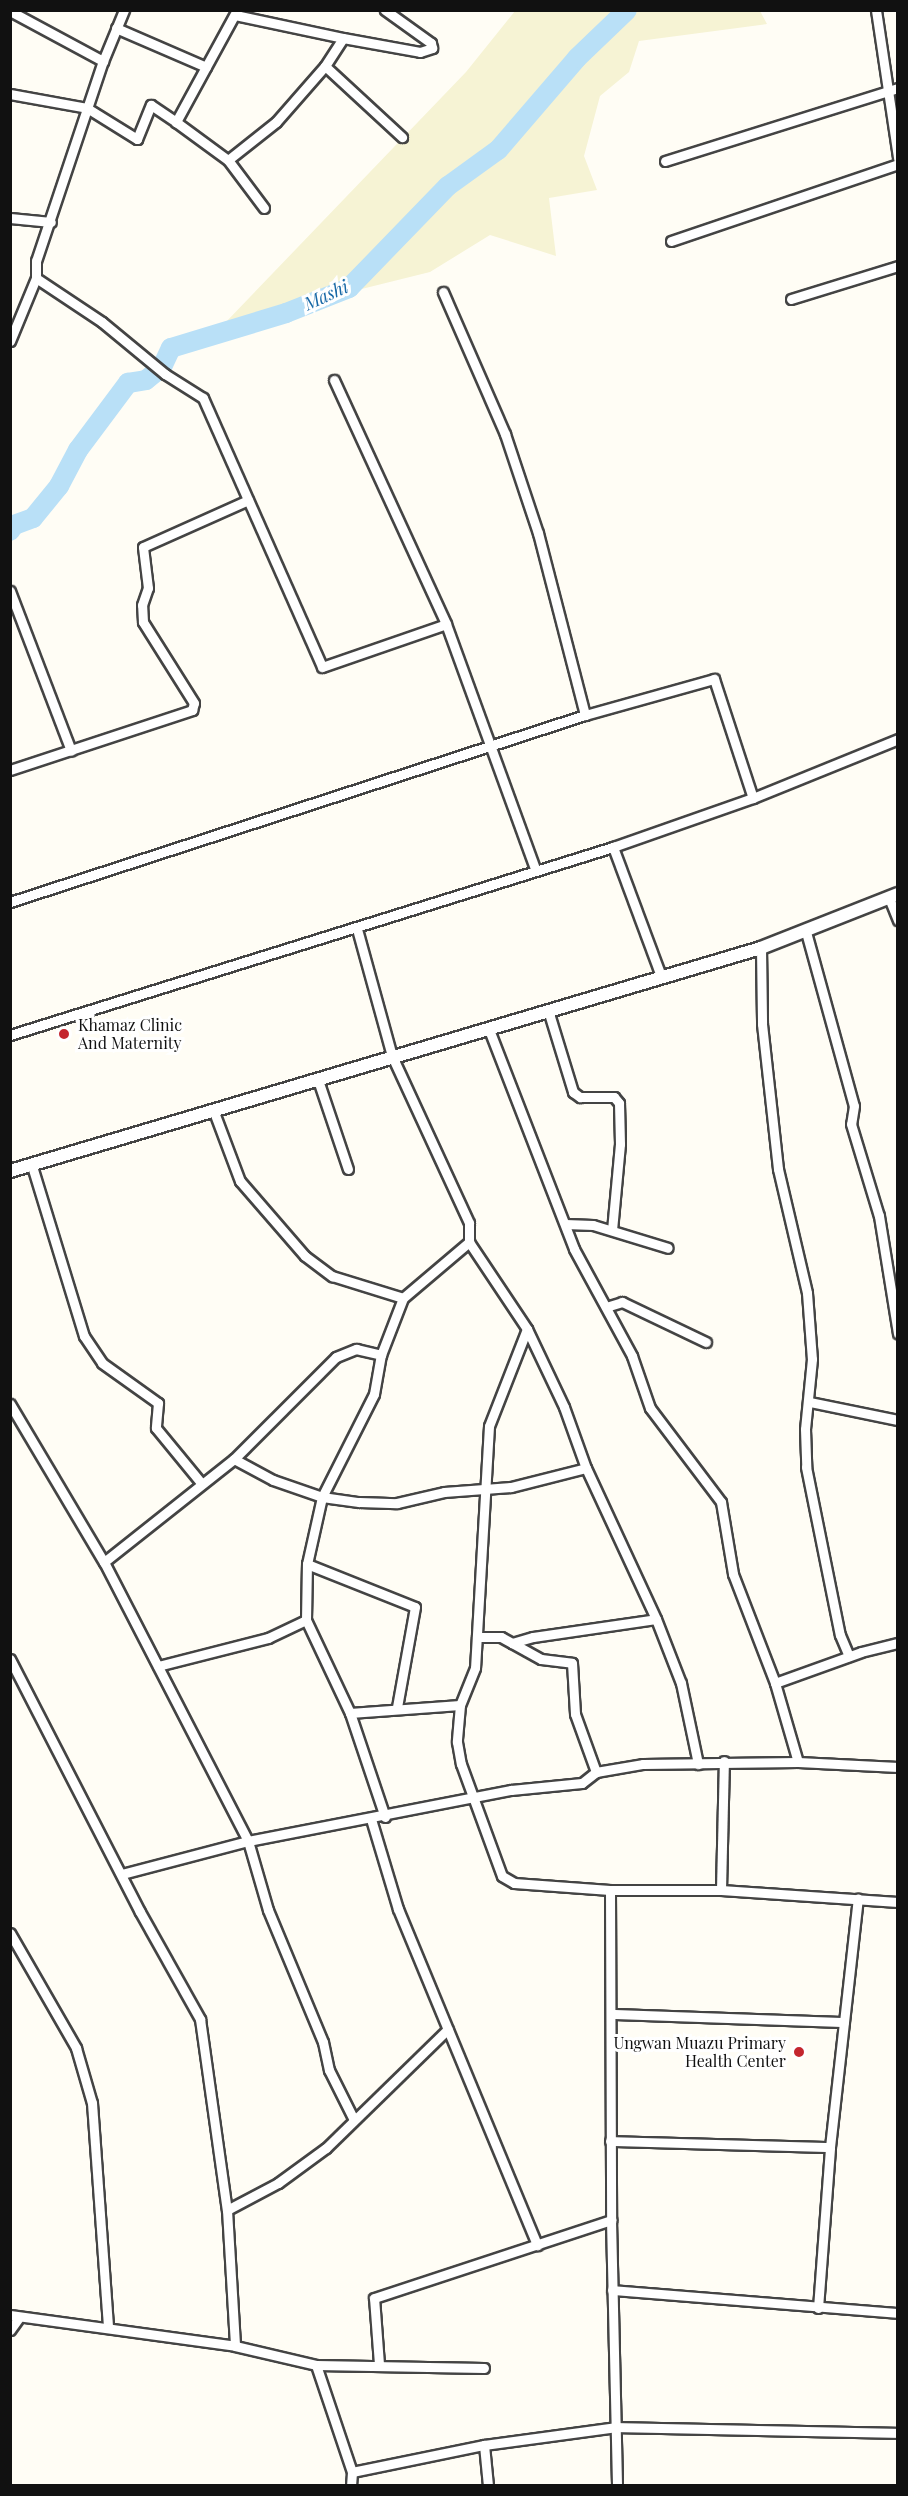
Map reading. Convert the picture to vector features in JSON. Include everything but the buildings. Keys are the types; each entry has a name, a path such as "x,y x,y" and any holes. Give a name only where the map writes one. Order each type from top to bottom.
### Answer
{"street":[{"path":"10,341 36,279 36,261 51,222 103,61 124,10"},
{"path":"176,122 236,13 343,38 420,52 432,48 431,43 385,10"},
{"path":"876,10 894,89 897,158"},
{"path":"10,11 103,61"},
{"path":"116,28 206,67"},
{"path":"228,160 276,122 325,66 343,38"},
{"path":"325,66 402,137"},
{"path":"665,161 894,89"},
{"path":"10,94 87,108 137,139 151,105 228,160 264,208"},
{"path":"671,241 897,164"},
{"path":"10,218 51,222"},
{"path":"791,299 897,266"},
{"path":"36,279 102,322 165,374 203,398 322,667 446,624"},
{"path":"443,292 505,434 538,533 585,715"},
{"path":"334,380 446,624 492,744 535,870"},
{"path":"10,770 192,710 194,703 143,622 142,605 148,588 143,547 248,500"},
{"path":"10,591 71,751"},
{"path":"10,902 492,744 714,679 753,798"},
{"path":"10,1035 357,929 535,870 613,847 753,798 897,739"},
{"path":"613,847 661,976"},
{"path":"10,1171 214,1112 488,1027 761,948 893,896 897,920"},
{"path":"357,929 392,1056 469,1223 469,1242 526,1329 564,1407 586,1468 656,1619 681,1683 698,1764"},
{"path":"806,932 854,1106 851,1124 879,1216 895,1292 897,1333"},
{"path":"761,948 762,1024 778,1169 807,1293 810,1402 805,1429 808,1479 840,1635 849,1656"},
{"path":"548,1010 573,1092 580,1097 614,1097 619,1103 620,1144 612,1230"},
{"path":"488,1027 584,1272 632,1356 650,1408 721,1502 733,1574 775,1683 798,1762"},
{"path":"318,1080 348,1169"},
{"path":"214,1112 240,1181 305,1256 332,1276 403,1298"},
{"path":"32,1166 84,1335 102,1363 158,1403 156,1428 202,1484"},
{"path":"565,1224 592,1225 668,1248"},
{"path":"385,1817 350,1713 306,1620 307,1564 322,1497 374,1394 381,1355 403,1298 469,1242"},
{"path":"606,1307 622,1302 706,1342"},
{"path":"526,1329 489,1426 476,1668 460,1705 457,1742 473,1799 502,1876 514,1883 610,1890 721,1890 897,1902"},
{"path":"104,1562 234,1459 336,1357 356,1349 381,1355"},
{"path":"810,1402 897,1420"},
{"path":"10,1404 104,1562 248,1841 268,1910 323,2042 329,2070 353,2118"},
{"path":"234,1459 273,1480 322,1497 397,1503 444,1492 485,1490 535,1482 586,1468"},
{"path":"307,1564 415,1607 397,1707"},
{"path":"512,1643 532,1637 656,1619"},
{"path":"158,1666 268,1638 306,1620"},
{"path":"477,1637 501,1637 541,1659 572,1663 575,1714 596,1772"},
{"path":"775,1683 849,1656 897,1643"},
{"path":"10,1659 200,2019 227,2210 235,2346"},
{"path":"350,1713 397,1707 460,1705"},
{"path":"721,1890 724,1761"},
{"path":"123,1874 248,1841 385,1817 511,1790 582,1783 596,1772 643,1764 698,1764 724,1761 897,1767"},
{"path":"371,1819 398,1908 537,2245"},
{"path":"610,1890 612,2014 610,2220 617,2486"},
{"path":"818,2308 830,2147 858,1899"},
{"path":"10,1933 76,2049 92,2103 108,2326"},
{"path":"612,2014 844,2022"},
{"path":"227,2210 287,2176 326,2148 353,2118 448,2029"},
{"path":"610,2141 830,2147"},
{"path":"379,2364 374,2298 610,2220"},
{"path":"612,2290 897,2313"},
{"path":"10,2330 14,2317 108,2326 235,2346 316,2365 379,2364 484,2368"},
{"path":"316,2365 352,2472 351,2486"},
{"path":"352,2472 484,2445 617,2427 897,2433"},
{"path":"484,2445 488,2486"}],"shaded area":[{"path":"515,11 760,11 767,24 639,41 629,72 600,96 584,156 597,190 549,198 556,256 490,235 430,272 225,323 466,72"}],"waterway":[{"name":"Mashi","path":"10,531 14,525 33,518 59,486 78,450 128,383 146,380 162,367 171,348 286,313 349,288 448,186 498,150 577,58 627,10"}],"place":[{"name":"Khamaz Clinic And Maternity","path":"64,1034"},
{"name":"Ungwan Muazu Primary Health Center","path":"799,2052"}]}
